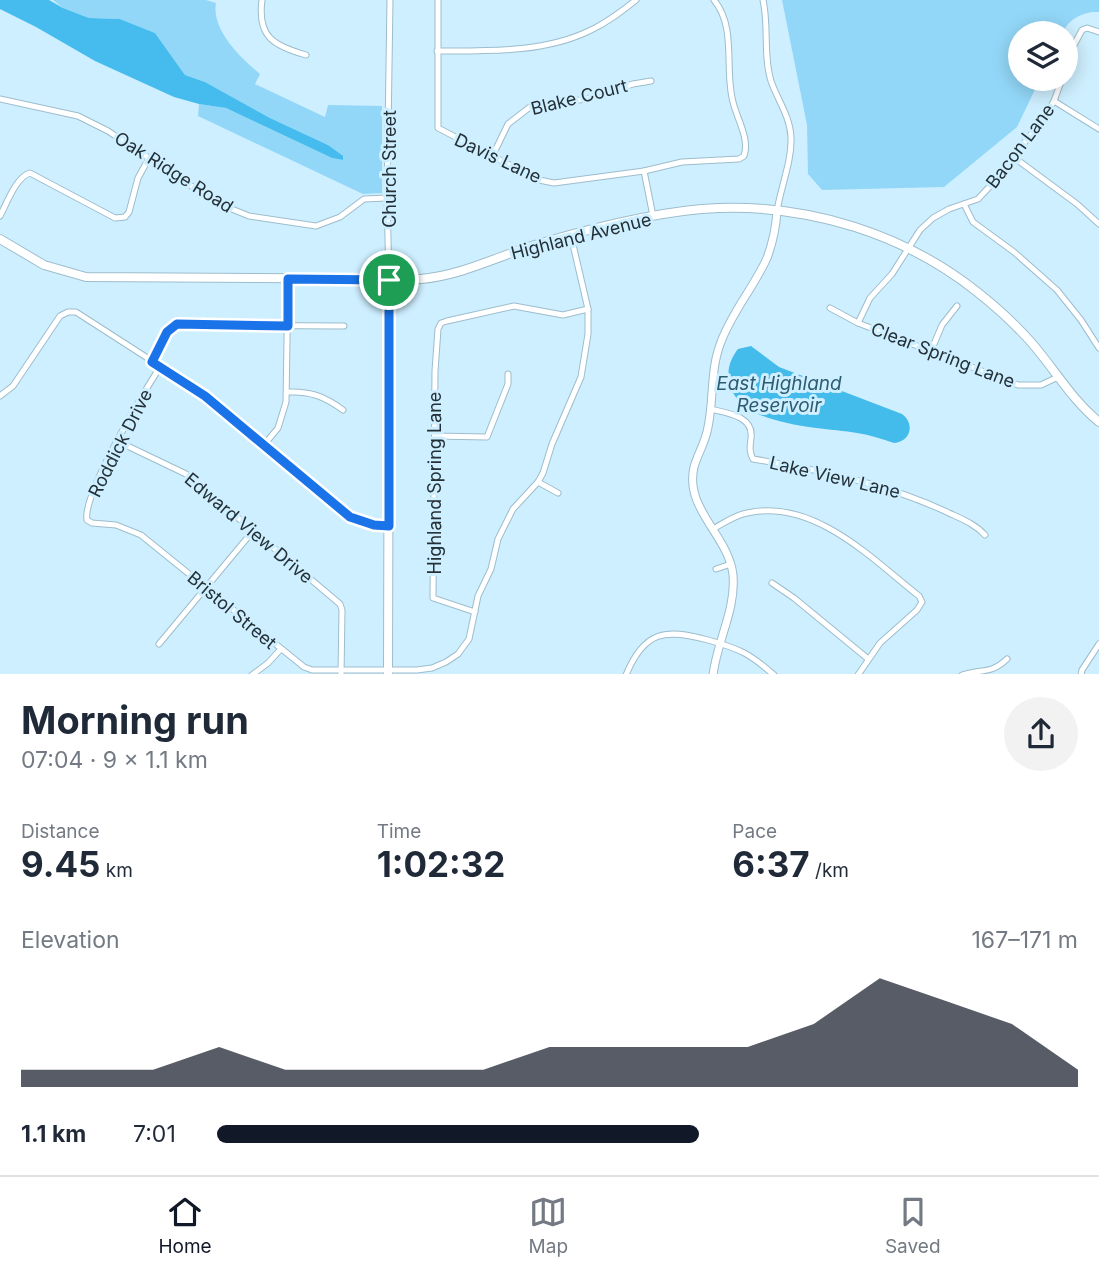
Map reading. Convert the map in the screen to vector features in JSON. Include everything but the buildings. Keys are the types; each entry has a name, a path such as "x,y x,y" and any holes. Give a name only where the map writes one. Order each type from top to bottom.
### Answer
{"main road":[{"name":"Highland Avenue","path":"0,239 44,265 86,277 389,280 446,276 536,245 653,217 718,208 807,215 860,228 908,248 975,290 1031,342 1079,404 1099,422"},
{"name":"Church Street","path":"388,672 389,280"}],"street":[{"path":"262,0 261,26 270,40 285,49 306,55"},
{"name":"Church Street","path":"389,280 387,198 390,0"},
{"path":"438,0 438,51 514,49 570,39 613,18 636,0"},
{"name":"Davis Lane","path":"438,51 438,128 539,180 554,183 702,160 740,159 746,152 741,125 732,101 726,26 723,14 714,0"},
{"path":"713,674 733,591 731,565 699,506 693,477 706,436 719,345 768,255 775,233 777,211 790,155 789,123 771,81 768,66 763,0"},
{"path":"1078,38 1082,30 1099,32"},
{"name":"Blake Court","path":"492,157 508,124 530,107 586,99 651,81"},
{"name":"Bacon Lane","path":"858,323 870,298 892,274 920,230 933,218 978,199 985,193 1042,121 1058,91"},
{"name":"Oak Ridge Road","path":"0,99 78,116 108,131 216,203 234,211 269,220 316,226 340,216 364,200 387,198"},
{"path":"1055,101 1099,129"},
{"path":"1012,156 1077,204 1099,224"},
{"path":"0,216 25,174 30,173 115,218 125,217 129,212 138,178 149,158"},
{"path":"644,171 653,217"},
{"path":"964,204 973,222 1014,252 1056,290 1081,320 1099,348"},
{"path":"558,493 538,482 582,377 589,309 571,236"},
{"path":"264,445 280,421 287,392 288,279"},
{"name":"Highland Spring Lane","path":"475,612 433,598 435,371 438,328 441,323 514,306 563,315 589,309"},
{"path":"931,351 942,325 957,306"},
{"name":"Clear Spring Lane","path":"830,308 858,323 1018,385 1041,385 1058,377"},
{"path":"0,396 13,386 60,316 68,312 76,313 205,396 350,517 374,525 389,526"},
{"path":"152,362 167,332 177,324 344,326"},
{"name":"Roddick Drive","path":"87,520 87,508 117,441 160,367"},
{"path":"435,436 487,437 508,384 508,374"},
{"path":"287,392 305,391 316,394 343,410"},
{"name":"Lake View Lane","path":"710,410 744,420 750,425 750,455 753,459 812,468 902,492 969,522 985,535"},
{"name":"Edward View Drive","path":"117,441 186,474 340,604 341,672"},
{"name":"Bristol Street","path":"87,520 92,523 116,525 141,535 304,667 341,672 417,670 446,662 458,654 469,639 478,596 491,569 504,525 513,509 538,482"},
{"path":"713,529 745,513 756,511 797,514 848,540 919,596 922,602 917,610 880,643 858,674"},
{"path":"159,644 253,531"},
{"path":"716,569 731,565"},
{"path":"772,583 804,605 867,658"},
{"path":"626,674 641,646 661,634 688,635 746,652 775,674"},
{"path":"1081,674 1099,644"},
{"path":"252,674 280,650"},
{"path":"962,674 992,671 998,669 1007,659"}],"shaded area":[{"path":"0,0 49,0 89,18 120,19 155,33 185,75 205,82 270,118 328,145 343,156 343,160 332,158 226,108 174,97 95,61 0,9"},
{"path":"53,0 206,0 216,3 218,23 229,43 260,74 255,84 325,117 328,105 382,106 382,193 363,194 198,116 199,104 226,108 332,158 343,160 328,145 270,118 205,82 185,75 155,33 120,19 89,18 63,8"},
{"path":"782,0 1099,0 1099,12 1087,13 1072,21 1008,21 1008,91 1034,91 1017,127 944,187 822,190 808,174 807,125"}],"water":[{"name":"East Highland Reservoir","path":"751,346 779,367 902,414 909,422 907,436 894,443 862,434 782,422 746,407 735,396 729,380 729,371 738,349"}],"route":[{"path":"288,279 389,280 389,526 361,522 350,517 205,396 152,362 167,332 177,324 288,326 288,279"}]}
